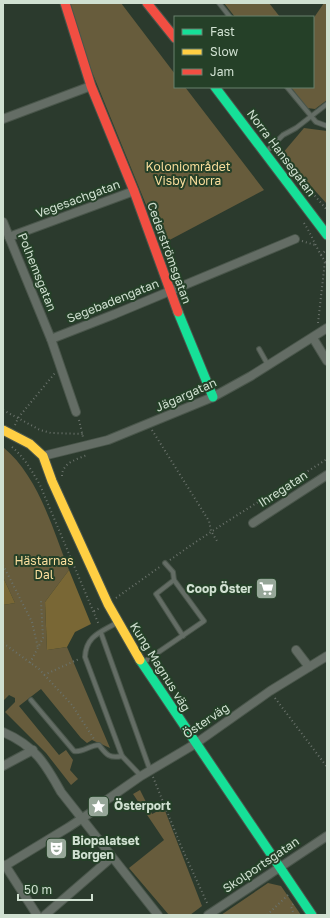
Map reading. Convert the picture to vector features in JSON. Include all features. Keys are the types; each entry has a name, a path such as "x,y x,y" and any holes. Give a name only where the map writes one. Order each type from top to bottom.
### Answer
{"street":[{"name":"Cederströmsgatan","path":"65,3 91,86 134,192 169,292 213,397"},
{"path":"147,3 174,37"},
{"path":"3,119 91,86"},
{"name":"Norra Hansegatan","path":"216,88 326,231"},
{"name":"Vegesachgatan","path":"9,237 134,192"},
{"name":"Polhemsgatan","path":"3,222 51,339 76,412"},
{"name":"Segebadengatan","path":"51,339 169,292 295,239"},
{"name":"Jägargatan","path":"43,456 108,440 213,397 313,338 327,328"},
{"path":"313,338 327,361"},
{"path":"7,432 30,444 43,456"},
{"name":"Kung Magnus väg","path":"43,456 52,482 110,600 118,622 142,663 195,744 312,915"},
{"name":"Ihregatan","path":"253,523 327,475"},
{"path":"296,650 309,667"},
{"name":"Österväg","path":"98,806 141,776 195,744 270,691 327,656"},
{"path":"3,732 33,750 49,771 61,792 111,858 158,915"},
{"path":"3,766 33,750"},
{"path":"37,915 4,866 90,813"},
{"name":"Skolportsgatan","path":"210,914 327,836"},
{"path":"45,915 111,858"}],"lane":[{"path":"219,3 229,16"},
{"path":"288,88 310,117 321,125 327,126"},
{"path":"266,152 283,135 327,104"},
{"path":"259,349 268,365"},
{"path":"142,663 204,621 174,580 173,572 165,563"},
{"path":"174,580 156,594 183,636"},
{"path":"118,622 92,637 88,642 85,657 122,756 141,776"},
{"path":"101,633 150,771"},
{"path":"31,700 74,751 78,752 92,745 98,745 108,756 114,758 122,756"}],"path":[{"path":"295,239 315,245"},
{"path":"321,255 327,250"},
{"path":"318,323 325,261"},
{"path":"62,369 55,373 7,432 6,442 19,452 40,485 94,611 101,633"},
{"path":"3,410 40,430 51,433 83,434"},
{"path":"62,479 62,472 65,467 87,455 83,434 76,412"},
{"path":"149,424 209,521 211,531 217,541"},
{"path":"94,611 110,600 114,600 211,531 327,459"},
{"path":"3,565 32,622 38,648"},
{"path":"30,663 43,638 41,601"},
{"path":"3,643 44,675 72,705 98,745"},
{"path":"44,675 75,661"},
{"path":"270,691 327,767"},
{"path":"150,771 210,914"}],"green space":[{"name":"Koloniområdet Visby Norra","path":"64,3 121,3 174,73 174,88 186,88 264,190 162,244"},
{"path":"224,3 269,3 279,16 234,16"},
{"path":"324,3 327,3 327,100 315,109 307,108 292,88 314,88 314,18"},
{"path":"304,128 327,131 327,204 282,154"},
{"name":"Hästarnas Dal","path":"3,447 26,473 35,488 43,504 69,570 45,602 47,650 67,647 110,748 92,740 87,743 81,738 41,689 19,706 59,755 66,750 73,760 70,770 78,779 71,785 46,753 5,712 15,702 15,698 9,695 3,701 3,605 15,603 3,577"},
{"path":"140,790 152,814 164,808 202,906 190,915 169,915 129,868 164,840 133,794"},
{"path":"268,883 281,886 301,915 221,915"}],"shaded area":[{"path":"69,570 91,624 75,632 67,647 47,650 45,602"},
{"path":"3,577 15,603 3,605"}],"traffic: fast":[{"path":"216,88 327,235"},
{"path":"178,312 213,397"},
{"path":"140,660 312,915"}],"traffic: slow":[{"path":"3,430 30,444 43,456 52,481 108,604 140,660"}],"traffic: jam":[{"path":"65,3 91,86 134,191 178,312"},
{"path":"147,3 174,37"}],"place":[{"name":"Coop Öster","path":"267,589"},
{"name":"Österport","path":"98,806"},
{"name":"Biopalatset Borgen","path":"56,848"}]}
